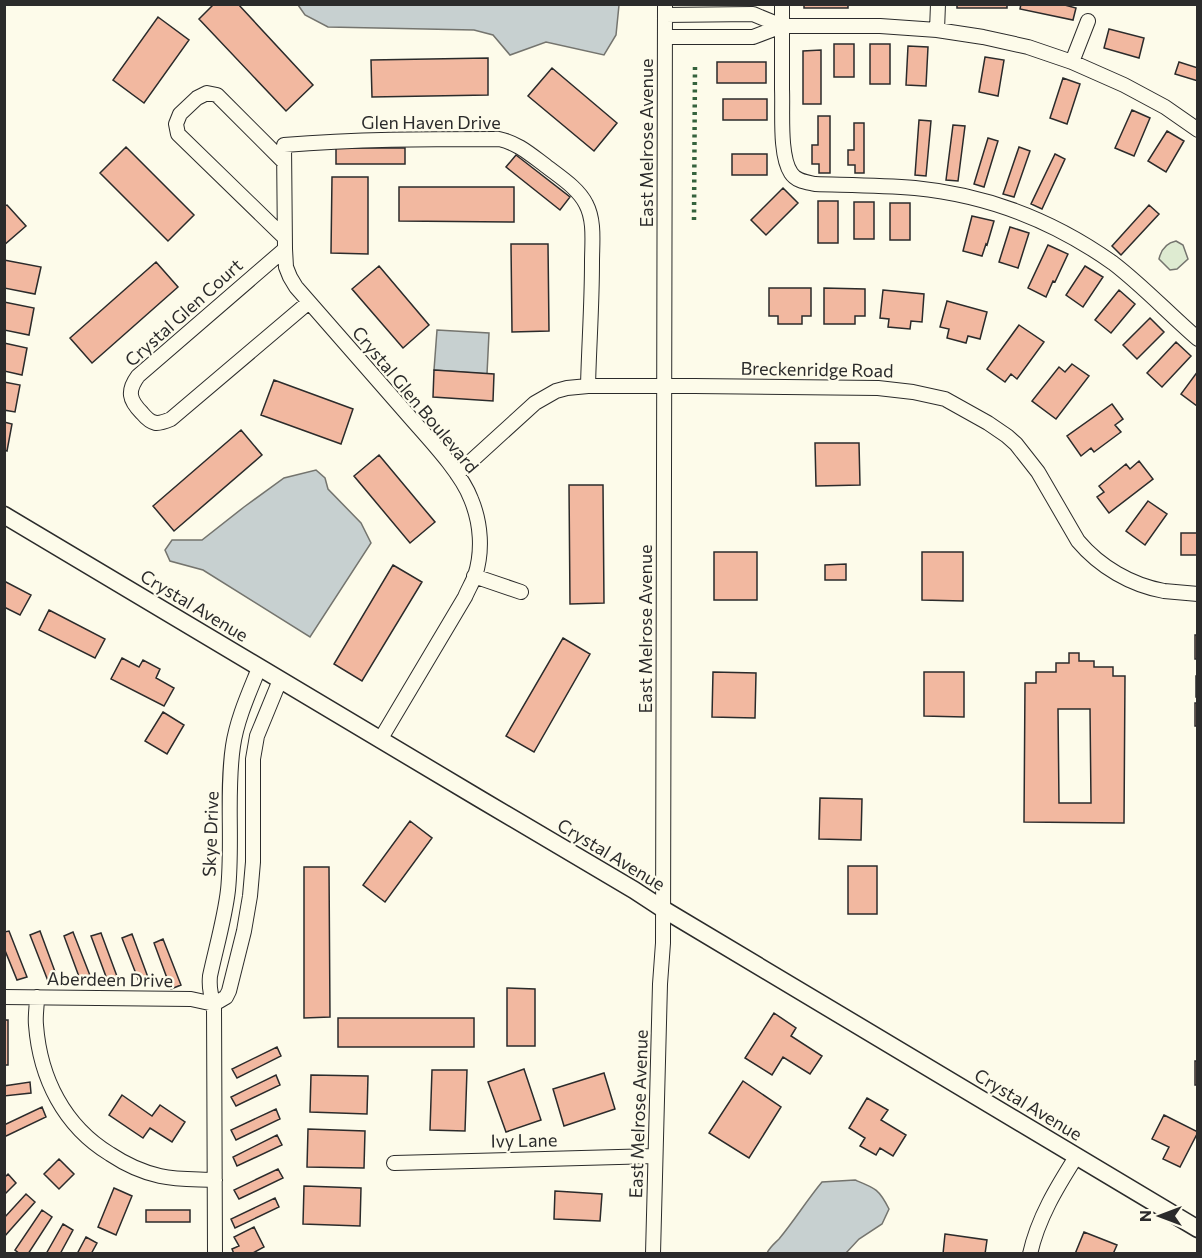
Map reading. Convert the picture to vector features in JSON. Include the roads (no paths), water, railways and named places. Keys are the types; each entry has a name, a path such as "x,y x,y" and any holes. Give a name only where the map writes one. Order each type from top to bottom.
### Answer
{"street":[{"path":"782,4 783,139 786,162 795,178 815,184 914,188 959,194 1003,206 1034,218 1112,263 1139,284 1197,339"},
{"path":"937,30 938,4"},
{"path":"665,10 753,14 782,26"},
{"name":"East Melrose Avenue","path":"653,1254 663,909 665,10"},
{"path":"1072,62 1088,21"},
{"path":"665,37 753,37 782,26 880,26 937,30 983,37 1028,47 1072,62 1155,101 1197,130"},
{"path":"284,162 217,95 207,93 197,98 180,114 176,124 178,134 285,244"},
{"name":"Glen Haven Drive","path":"284,145 327,141 499,140 519,146 565,180 587,205 592,225 588,386"},
{"name":"Crystal Glen Boulevard","path":"284,145 286,267 290,277 296,287 457,474 471,498 478,520 480,554 465,597 380,740"},
{"name":"Crystal Glen Court","path":"285,244 138,376 132,385 130,395 134,405 150,422 161,424 171,419 309,302"},
{"name":"Breckenridge Road","path":"457,474 535,403 545,396 567,388 588,386 878,388 913,392 945,399 988,423 1016,444 1038,472 1078,541 1102,564 1142,585 1164,591 1197,594"},
{"name":"Crystal Avenue","path":"4,515 1197,1229"},
{"path":"474,576 520,592"},
{"name":"Skye Drive","path":"215,1254 214,1004 209,988 228,892 233,746 242,712 259,668"},
{"path":"214,1004 226,997 229,991 244,931 250,896 253,854 253,759 257,736 280,680"},
{"path":"230,842 253,854"},
{"name":"Aberdeen Drive","path":"4,997 191,999 214,1004"},
{"path":"37,997 36,1024 47,1078 62,1108 83,1134 99,1148 138,1169 159,1176 180,1179 215,1180"},
{"name":"Ivy Lane","path":"394,1163 655,1156"},
{"path":"1030,1254 1041,1218 1076,1157"}]}
